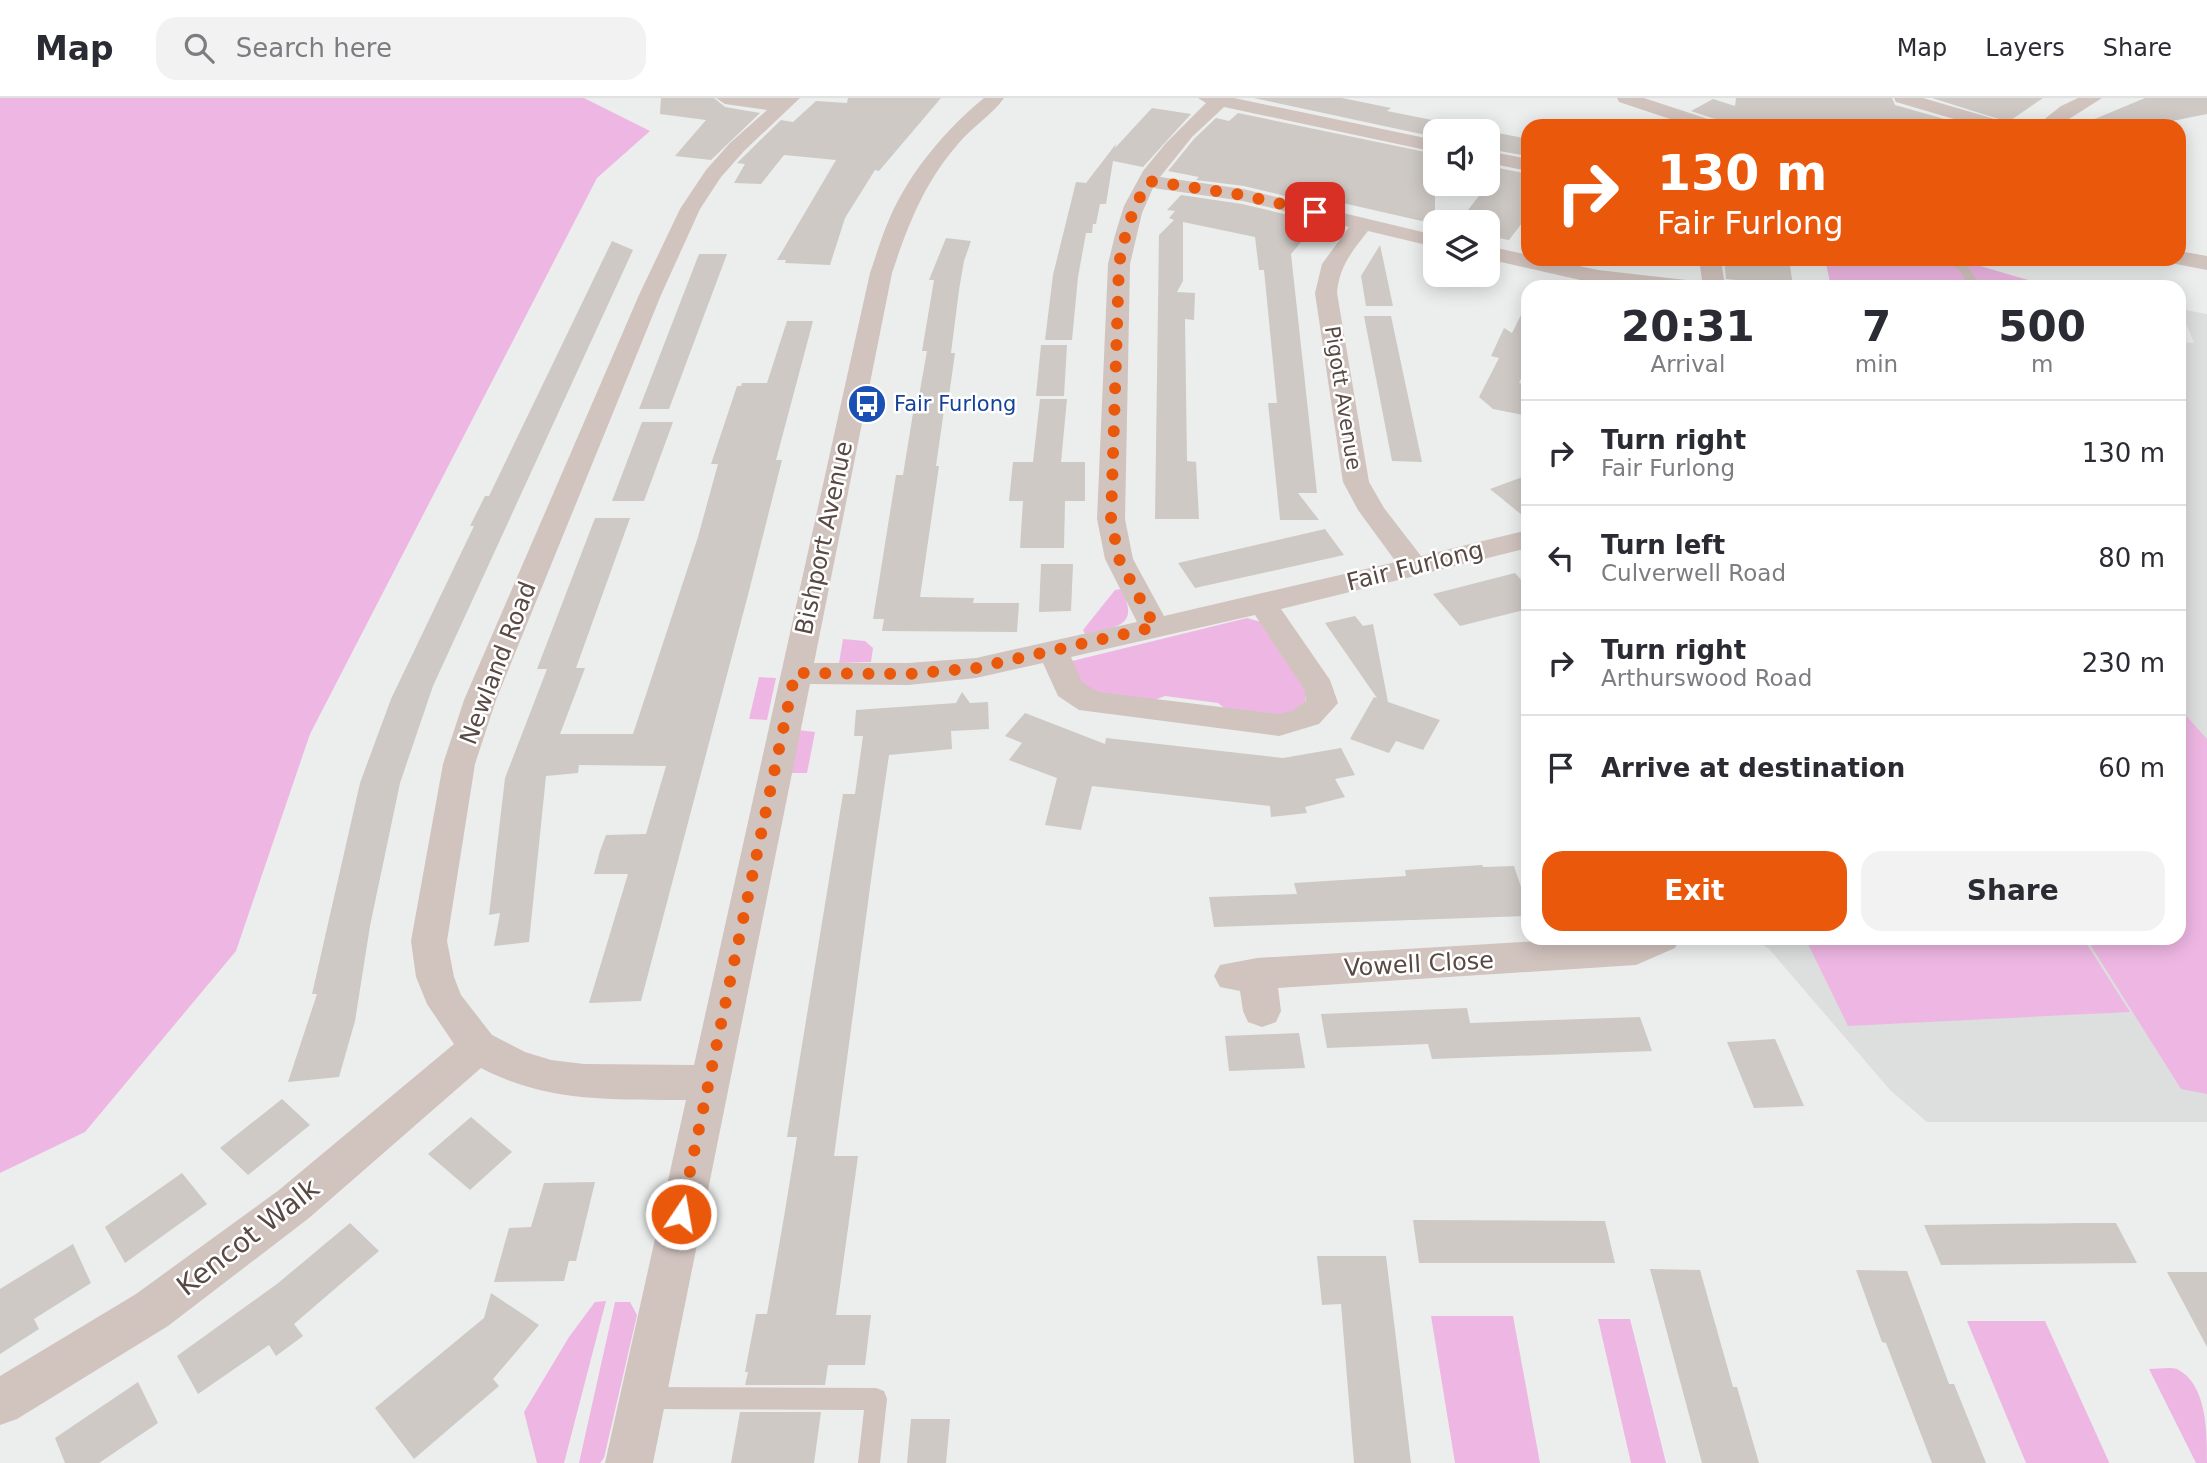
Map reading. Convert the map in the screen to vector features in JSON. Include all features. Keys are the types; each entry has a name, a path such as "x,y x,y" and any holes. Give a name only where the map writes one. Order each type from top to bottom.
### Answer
{"street":[{"path":"725,98 787,102"},
{"name":"Bishport Avenue","path":"629,1463 881,274 899,220 925,173 955,137 995,98"},
{"path":"1626,98 1689,119"},
{"path":"1903,98 1974,119"},
{"path":"2056,119 2093,98"},
{"path":"1155,627 1119,559 1111,519 1119,264 1131,216 1149,181 1175,143 1217,99 1423,143"},
{"name":"Newland Road","path":"709,1083 584,1082 551,1077 515,1066 478,1047 446,1004 435,977 429,942 458,764 480,699 676,236 713,174 787,102"},
{"path":"1500,159 1521,164"},
{"path":"1149,181 1243,195 1423,238"},
{"name":"Pigott Avenue","path":"1363,224 1331,265 1326,293 1356,482 1371,510 1413,567"},
{"path":"1500,256 1521,260"},
{"path":"2186,259 2207,263"},
{"path":"1548,266 1624,280"},
{"name":"Fair Furlong","path":"795,673 908,674 976,668 1262,604 1521,541"},
{"path":"1053,651 1069,688 1090,702 1279,725 1297,722 1312,715 1322,703 1319,688 1262,604"},
{"name":"Vowell Close","path":"1262,1011 1245,974 1636,950 1647,945"},
{"name":"Kencot Walk","path":"0,1402 163,1302 294,1204 478,1047"}],"lane":[{"path":"1961,266 1971,280"},
{"path":"642,1398 876,1399 869,1463"}],"shaded area":[{"path":"0,98 584,98 650,131 597,178 310,734 236,951 85,1132 0,1173"},
{"path":"1826,266 1980,266 2028,280 1830,280"},
{"path":"2186,310 2207,314 2207,1122 1927,1122 1890,1090 1763,945 2186,945 2186,342 2194,343 2186,324"},
{"path":"1121,589 1128,611 1127,618 1115,627 1085,634 1083,630 1115,590"},
{"path":"1247,618 1261,622 1304,685 1306,704 1279,718 1229,712 1218,703 1165,696 1147,703 1094,698 1077,686 1068,662"},
{"path":"843,639 865,641 873,648 871,662 839,663"},
{"path":"759,677 776,678 767,720 749,719"},
{"path":"2186,716 2207,739 2207,1094 2181,1089 2090,945 2186,945"},
{"path":"798,730 815,732 807,773 789,773"},
{"path":"1808,945 2087,945 2130,1012 1848,1026"},
{"path":"606,1301 564,1463 537,1463 524,1412 569,1337 595,1302"},
{"path":"615,1302 630,1302 637,1315 604,1458 600,1463 579,1463"},
{"path":"1431,1316 1513,1316 1540,1463 1455,1463"},
{"path":"1598,1319 1630,1319 1666,1463 1631,1463"},
{"path":"1967,1321 2045,1321 2109,1463 2026,1463"},
{"path":"2149,1369 2177,1369 2187,1376 2194,1386 2203,1410 2207,1463 2196,1463"}],"building":[{"path":"661,98 714,98 725,107 760,113 711,160 675,156 706,120 660,114"},
{"path":"848,98 941,98 879,171 875,170 845,218 830,265 785,263 786,260 777,260 836,160 784,155 761,184 734,183 745,164 737,163 781,120 793,122 816,101 847,103"},
{"path":"1254,98 1342,98 1391,108 1387,111 1427,119 1423,119 1423,134"},
{"path":"1736,98 1892,98 1895,105 1944,119 1715,119 1691,111 1713,99 1735,106"},
{"path":"1932,98 2043,98 2012,119 1998,119"},
{"path":"2145,98 2207,98 2207,114 2182,119 2095,119"},
{"path":"1152,108 1191,114 1143,167 1113,161 1106,204 1100,204 1092,233 1086,233 1078,277 1072,340 1045,340 1053,275 1076,182 1086,183 1116,144 1115,148"},
{"path":"1238,113 1423,152 1423,196 1435,196 1435,210 1423,210 1423,221 1334,201 1330,207 1244,186 1196,180 1199,177 1168,171 1194,139 1216,118 1229,121"},
{"path":"1500,133 1521,138 1521,155 1500,151"},
{"path":"1500,168 1521,173 1521,224 1509,240 1500,238 1500,210 1468,210 1479,196 1500,196"},
{"path":"1181,195 1242,204 1318,222 1291,254 1317,493 1298,493 1319,520 1280,520 1268,403 1277,403 1264,270 1259,270 1255,237 1183,222 1183,281 1177,292 1195,293 1194,320 1185,319 1187,461 1196,462 1199,519 1155,519 1159,235 1174,220 1169,218 1175,211 1167,210"},
{"path":"946,238 971,241 959,290 951,353 955,353 948,403 945,403 936,466 939,466 920,597 974,598 973,603 1019,603 1017,632 882,631 884,619 873,619 896,475 903,475 914,407 917,407 927,351 922,351 934,280 929,280"},
{"path":"612,241 633,250 433,686 400,783 370,926 355,1021 339,1077 288,1082 317,994 312,994 360,783 391,699 474,526 470,526 485,496 489,496"},
{"path":"1380,245 1393,306 1366,306 1361,276"},
{"path":"699,254 727,254 669,409 639,409"},
{"path":"1725,266 1790,266 1792,280 1736,280 1726,279"},
{"path":"1521,315 1521,415 1493,409 1479,397 1499,358 1491,356 1504,328 1512,333"},
{"path":"1364,316 1391,316 1422,462 1392,461"},
{"path":"787,321 813,321 776,460 782,460 748,595 641,1001 589,1003 628,874 594,874 600,851 606,835 646,834 666,766 579,765 578,773 546,776 529,942 494,946 500,913 489,915 505,778 547,669 537,669 595,518 630,518 576,668 585,668 560,734 633,734 698,537 718,464 711,464 737,386 742,383 767,383"},
{"path":"1041,345 1067,345 1064,396 1036,396"},
{"path":"1040,399 1067,399 1061,462 1085,462 1085,501 1065,501 1064,548 1020,548 1023,501 1009,501 1013,462 1033,462"},
{"path":"642,422 673,422 644,501 612,501"},
{"path":"1521,478 1521,514 1490,489"},
{"path":"1325,529 1344,555 1195,588 1178,563"},
{"path":"1041,564 1073,564 1071,611 1039,612"},
{"path":"1515,573 1521,580 1521,611 1460,626 1433,594"},
{"path":"1355,616 1363,626 1373,624 1388,702 1440,720 1423,750 1396,741 1389,753 1350,739 1374,697 1377,698 1325,623"},
{"path":"962,692 970,703 988,702 989,729 951,731 952,749 889,755 873,865 834,1156 858,1156 836,1315 871,1315 865,1365 828,1365 825,1385 745,1385 756,1314 767,1314 784,1217 797,1137 787,1137 843,794 855,794 863,736 854,736 856,710 956,703"},
{"path":"1025,713 1105,744 1106,738 1283,758 1341,748 1355,775 1335,779 1345,797 1305,807 1307,813 1271,817 1270,806 1092,786 1081,830 1045,825 1057,778 1009,760 1022,743 1005,736"},
{"path":"1482,865 1514,866 1521,887 1521,916 1214,927 1209,897 1297,894 1294,883 1406,876 1405,870"},
{"path":"1467,1008 1470,1023 1640,1017 1652,1051 1432,1059 1428,1044 1327,1048 1321,1014"},
{"path":"1299,1033 1305,1068 1229,1071 1225,1036"},
{"path":"1775,1039 1804,1106 1754,1108 1727,1042"},
{"path":"282,1099 310,1125 248,1175 220,1148"},
{"path":"471,1117 512,1152 470,1190 428,1154"},
{"path":"182,1173 207,1204 125,1263 105,1227"},
{"path":"595,1182 576,1261 569,1261 564,1281 494,1282 509,1228 531,1227 544,1183"},
{"path":"1413,1220 1605,1221 1615,1263 1419,1263"},
{"path":"350,1223 379,1251 294,1324 303,1336 276,1356 269,1345 198,1394 177,1356 277,1284"},
{"path":"2116,1223 2137,1263 1941,1265 1924,1225"},
{"path":"73,1244 91,1283 34,1319 39,1329 0,1354 0,1289"},
{"path":"1317,1256 1386,1256 1411,1463 1354,1463 1341,1304 1322,1305"},
{"path":"1650,1269 1700,1270 1733,1387 1737,1387 1759,1463 1702,1463"},
{"path":"1856,1270 1907,1271 1949,1384 1954,1384 1986,1463 1932,1463 1886,1343 1882,1342"},
{"path":"2167,1272 2207,1272 2207,1347 2182,1300"},
{"path":"491,1293 539,1325 493,1379 499,1386 414,1459 375,1408 484,1318"},
{"path":"138,1382 158,1423 99,1463 65,1463 55,1438"},
{"path":"740,1412 821,1412 814,1463 731,1463"},
{"path":"911,1419 950,1419 946,1463 907,1463"}],"place":[{"name":"Fair Furlong","path":"867,404"}],"route":[{"path":"681,1214 795,673 908,674 976,668 1155,627 1119,559 1111,519 1119,264 1126,229 1135,203 1149,181 1221,190 1315,212"}]}
